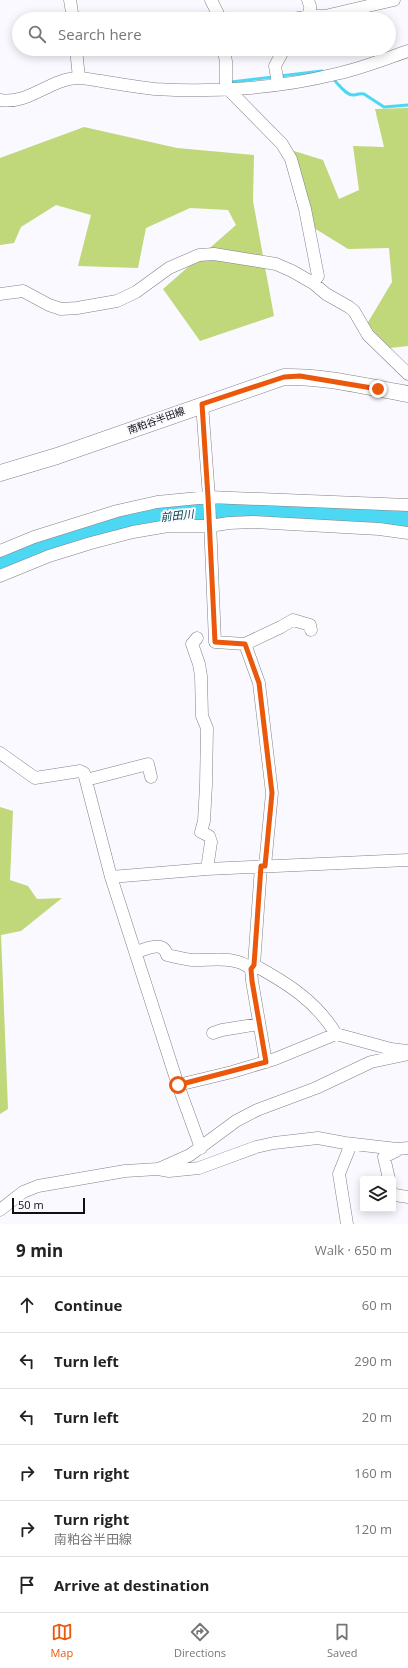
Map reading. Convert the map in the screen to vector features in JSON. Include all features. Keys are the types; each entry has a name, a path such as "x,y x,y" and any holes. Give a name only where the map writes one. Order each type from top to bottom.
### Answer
{"main road":[{"name":"南粕谷半田線","path":"0,473 57,456 202,404 284,377 300,376 331,380 408,394"}],"street":[{"path":"70,0 72,12"},
{"path":"211,0 217,12"},
{"path":"308,0 310,12"},
{"path":"342,12 394,0"},
{"path":"396,55 408,51"},
{"path":"77,56 79,78"},
{"path":"225,56 226,84 228,89 282,144 291,160 305,209 318,276 313,283"},
{"path":"278,84 275,66 280,56"},
{"path":"1,102 24,98 64,79 79,78 156,89 228,89 310,80 338,74 393,56"},
{"path":"0,294 23,291 48,305 61,308 77,308 117,301 136,292 169,268 199,255 214,254 276,264 292,270 313,283 326,294 354,311 368,335 408,374"},
{"path":"202,404 210,523 215,642"},
{"path":"0,550 34,537 117,511 157,502 208,500 408,505"},
{"path":"0,576 49,556 91,543 133,532 168,526 253,522 371,529 408,533"},
{"path":"207,869 211,842 209,836 201,832 204,821 207,728 202,716 201,676 199,664 192,644 194,636 215,642 245,644 293,620 310,625 311,630"},
{"path":"245,644 259,683 272,793 263,866 252,981 266,1062"},
{"path":"0,752 35,778 80,771 84,773 111,877 178,1085 201,1148"},
{"path":"86,780 148,764 151,777"},
{"path":"111,877 207,869 408,860"},
{"path":"136,952 156,946 162,947 166,950 168,955 172,956 190,959 220,959 253,967 287,984 309,1000 336,1034"},
{"path":"214,1033 222,1030 259,1024"},
{"path":"178,1085 266,1062 336,1034 391,1049 408,1052"},
{"path":"158,1169 181,1160 201,1148 236,1121 256,1110 316,1088 371,1062 408,1052"},
{"path":"0,1210 23,1192 38,1186 125,1171 158,1169 169,1171 199,1168 256,1147 309,1138 318,1138 351,1144 404,1148"},
{"path":"347,1224 339,1174 351,1144"},
{"path":"389,1176 384,1157 404,1148"},
{"path":"396,1195 408,1197"}],"green space":[{"path":"408,108 408,346 390,348 367,324 392,282 389,248 348,249 314,228 294,151 323,160 339,199 359,190 353,146 384,147 375,109"},
{"path":"84,127 177,148 254,155 253,201 274,316 200,341 163,289 236,225 228,210 190,208 146,228 138,268 78,266 91,215 56,205 21,227 14,243 0,245 0,158"},
{"path":"0,807 13,811 10,880 28,886 37,899 62,898 21,931 1,935 8,1109 0,1114"}],"waterway":[{"path":"280,76 322,71"},
{"path":"231,82 273,77"},
{"path":"335,81 349,94 364,94 384,107 408,105"},
{"name":"前田川","path":"0,562 87,531 144,517 238,510 408,518"}],"route":[{"path":"178,1085 266,1062 251,969 254,965 261,866 265,866 272,793 259,683 245,644 215,642 202,404 268,381 284,377 300,376 378,389"}]}
